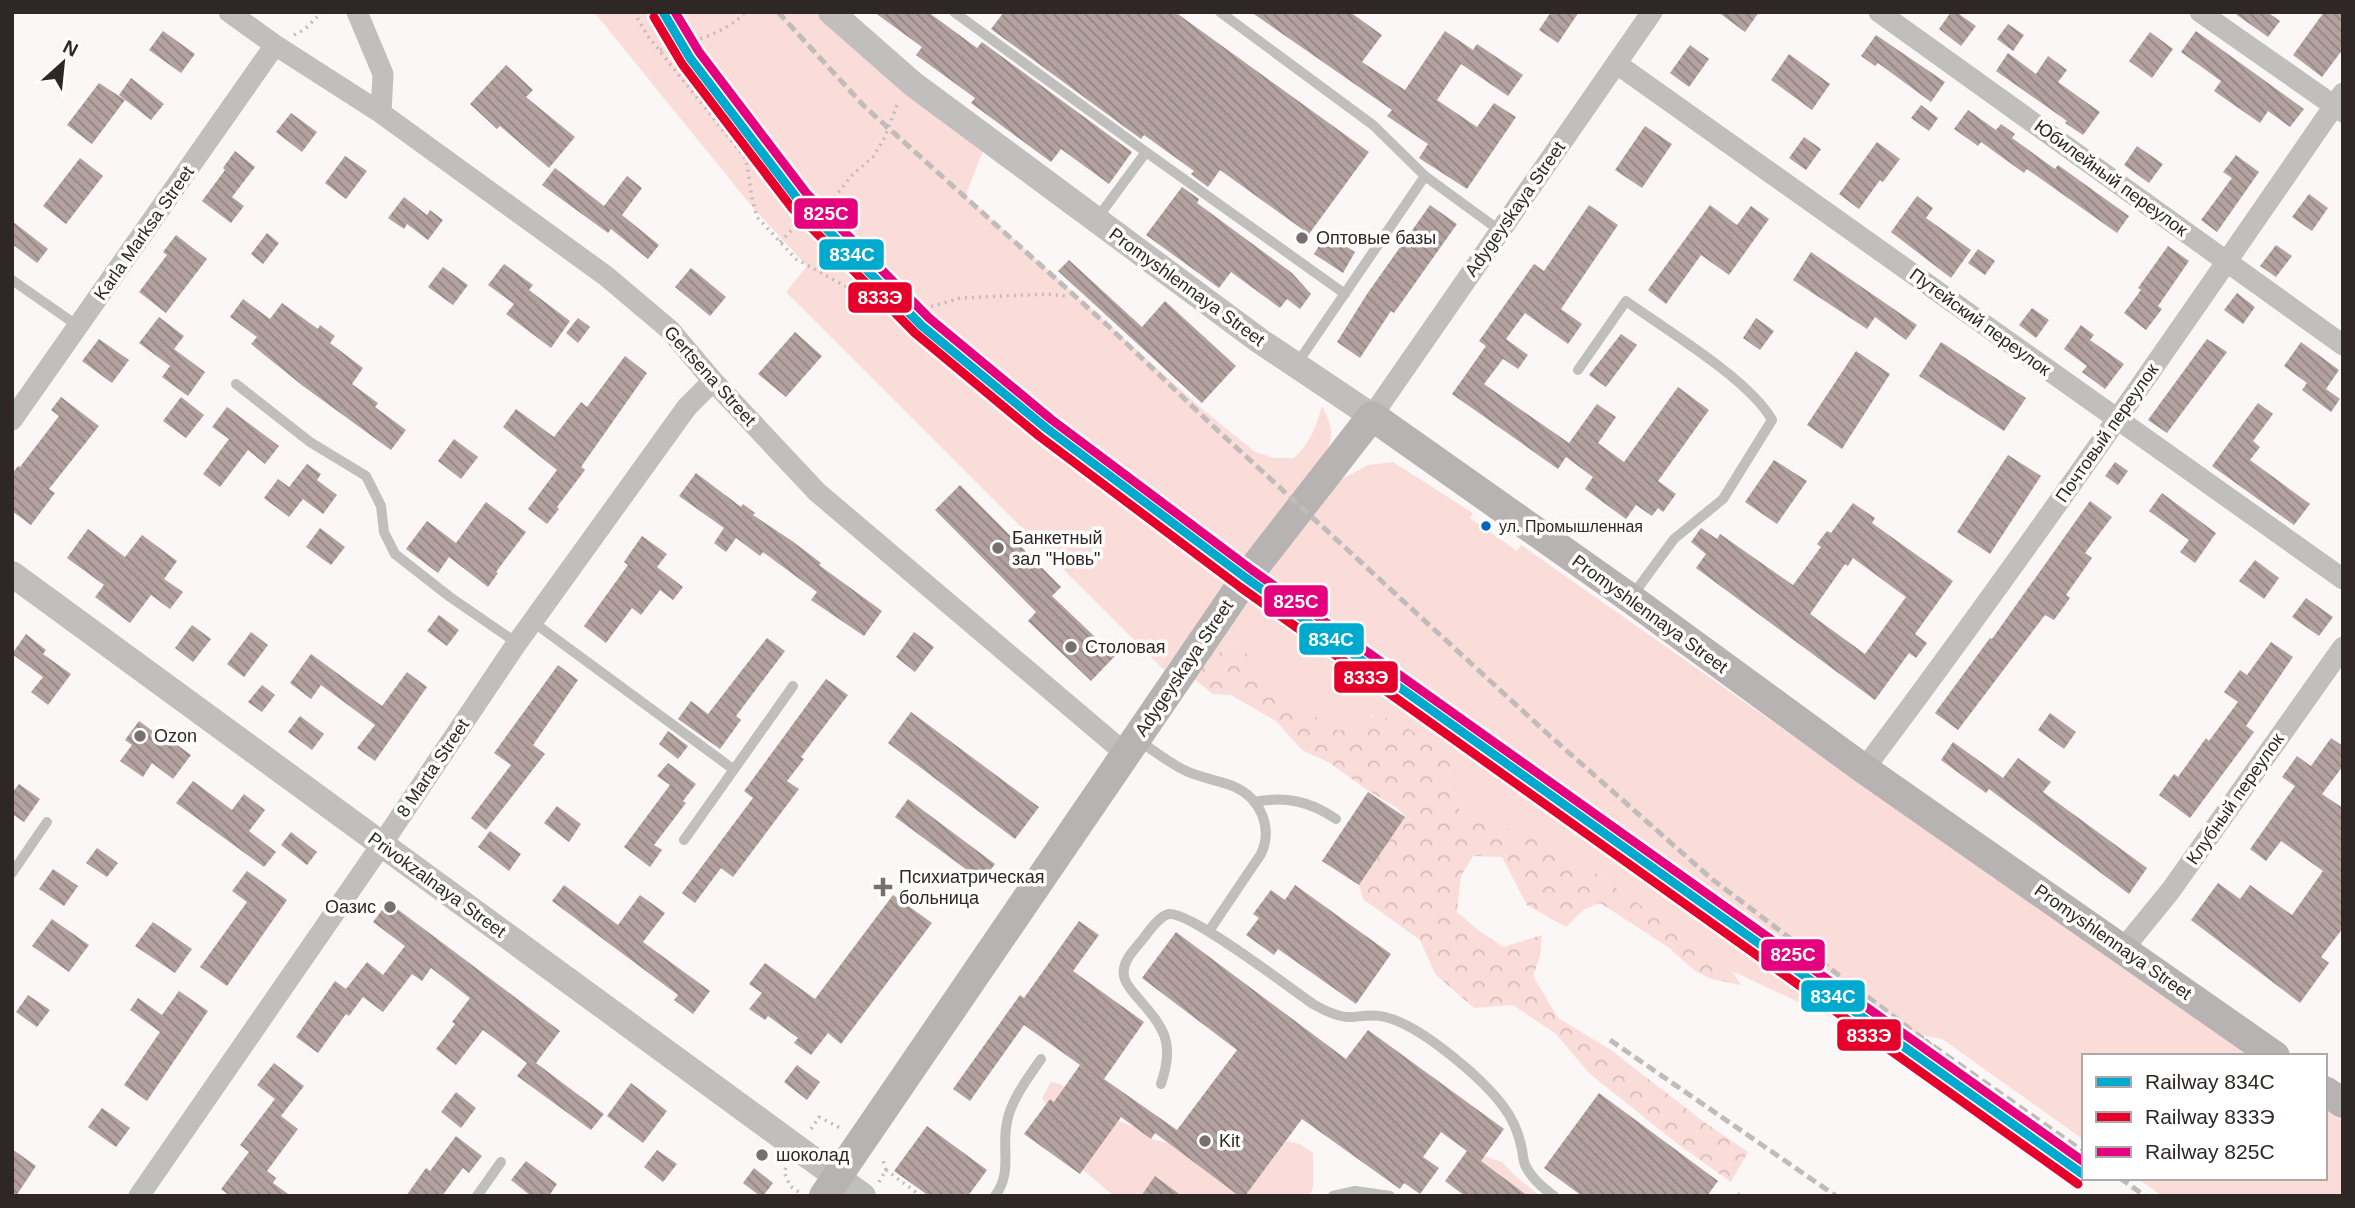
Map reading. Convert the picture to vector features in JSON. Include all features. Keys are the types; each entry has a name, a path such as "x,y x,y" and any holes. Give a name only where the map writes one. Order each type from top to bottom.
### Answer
{"main road":[{"name":"Promyshlennaya Street","path":"1372,416 1630,598 1864,769 2272,1054"},
{"name":"Adygeyskaya Street","path":"831,1186 1245,578 1372,416"},
{"path":"2327,1092 2343,1103"}],"street":[{"name":"Gertsena Street","path":"229,12 381,113 606,276 670,330 713,381 817,492 1131,746"},
{"path":"357,12 383,74 381,113"},
{"name":"Adygeyskaya Street","path":"1372,416 1652,12"},
{"name":"Юбилейный переулок","path":"1879,12 2343,345"},
{"path":"2200,12 2340,104"},
{"name":"Promyshlennaya Street","path":"844,17 908,80 1296,365 1372,416"},
{"name":"Karla Marksa Street","path":"12,420 275,45"},
{"name":"Путейский переулок","path":"1618,64 2343,579"},
{"name":"Почтовый переулок","path":"1864,769 1950,655 2340,104"},
{"name":"8 Marta Street","path":"139,1196 517,643 687,407 713,381"},
{"name":"Privokzalnaya Street","path":"12,574 382,844 831,1186 863,1196"},
{"name":"Клубный переулок","path":"2123,949 2171,890 2343,647"}],"lane":[{"path":"954,12 1345,294"},
{"path":"1220,12 1373,125 1426,176 1499,230"},
{"path":"1096,220 1146,152"},
{"path":"1296,365 1426,176"},
{"path":"12,280 78,327"},
{"path":"1578,370 1626,301 1753,395 1763,404 1772,420 1723,499 1674,539 1630,598"},
{"path":"236,384 310,442 366,476 381,506 384,532 395,554 450,597 517,643"},
{"path":"533,622 733,769"},
{"path":"684,840 793,686"},
{"path":"1131,746 1201,778 1235,787 1254,802 1264,817 1266,843 1257,861 1209,931"},
{"path":"1254,802 1274,798 1301,801 1319,807 1336,819"},
{"path":"12,873 47,822"},
{"path":"1161,1084 1166,1068 1167,1046 1164,1032 1124,976 1125,964 1160,919 1169,914 1179,915 1209,931 1330,1013 1350,1017 1366,1014 1384,1016 1403,1023 1429,1040 1468,1071 1502,1105 1516,1128 1524,1163 1534,1180 1554,1196"},
{"path":"999,1194 1007,1163 1007,1118 1041,1059"},
{"path":"477,1196 501,1162"},
{"path":"1333,1196 1355,1191 1390,1196"}],"path":[{"path":"275,45 305,29 322,12"},
{"path":"634,12 660,50 746,159 757,217 796,259 867,298 905,308 934,306 960,298 1047,294 1065,296"},
{"path":"660,50 683,46 713,33 740,18 745,12"},
{"path":"780,242 797,224 834,198 853,174 873,157 885,137 908,80"},
{"path":"886,1170 921,1196"}],"green space":[{"path":"594,12 820,12 984,149 967,197 1200,407 1255,452 1274,458 1294,458 1312,434 1322,406 1331,434 1322,461 1164,670 786,292 807,266 754,209"},
{"path":"1393,462 1473,513 1470,518 1517,551 1521,545 2246,1054 2082,1054 2082,1139 1942,1039 1837,1020 1732,971 1597,874 1491,828 1459,809 1446,776 1453,767 1373,715 1339,732 1253,680 1244,645 1233,639 1219,653 1212,654 1268,573 1338,481 1368,465"},
{"path":"1233,639 1244,645 1254,680 1339,731 1371,716 1385,717 1407,727 1453,767 1446,776 1459,809 1491,828 1527,830 1597,874 1732,971 1741,985 1711,979 1694,970 1668,947 1600,903 1583,910 1566,927 1527,905 1502,857 1473,856 1461,876 1457,912 1478,930 1503,947 1542,935 1540,956 1533,976 1558,1018 1611,1050 1704,1122 1748,1152 1731,1182 1675,1142 1590,1074 1556,1034 1513,1005 1474,1008 1435,974 1420,940 1363,899 1359,885 1405,816 1330,763 1302,750 1276,721 1231,695 1213,694 1194,679 1212,654 1219,653"},
{"path":"1051,1082 1060,1084 1098,1113 1134,1127 1151,1139 1168,1143 1239,1196 1182,1196 1156,1176 1141,1196 1114,1196 1083,1170 1105,1139 1050,1099 1046,1104 1042,1098"},
{"path":"2327,1110 2343,1121 2343,1196 2162,1196 2140,1180 2327,1180"},
{"path":"1286,1141 1300,1144 1313,1153 1313,1188 1309,1196 1245,1196"},
{"path":"1484,1156 1502,1162 1540,1196 1528,1196 1510,1183 1500,1196 1489,1196 1503,1177 1481,1161"}],"building":[{"path":"874,12 928,12 977,48 982,42 1132,152 1109,184 1061,149 1051,162 971,103 975,98 916,55 922,47"},
{"path":"1004,12 1175,12 1369,152 1309,234 1220,170 1208,187 1191,174 1194,171 1144,135 1141,139 991,29"},
{"path":"1251,12 1350,12 1382,35 1362,62 1405,90 1445,31 1473,50 1477,44 1523,75 1508,96 1461,64 1437,100 1477,127 1494,103 1516,117 1467,189 1419,158 1428,144 1387,116 1392,110"},
{"path":"1551,12 1579,12 1558,43 1539,30"},
{"path":"1718,12 1759,12 1745,32"},
{"path":"1951,12 1956,12 1976,26 1961,46 1939,29"},
{"path":"2233,12 2267,12 2280,21 2268,37"},
{"path":"2324,12 2343,12 2343,49 2322,77 2293,55"},
{"path":"2008,24 2024,35 2013,51 1997,39"},
{"path":"163,31 195,54 181,73 149,50"},
{"path":"2196,31 2304,109 2290,127 2268,111 2260,123 2214,91 2221,81 2181,52"},
{"path":"2150,32 2173,49 2152,78 2129,61"},
{"path":"1876,35 1945,82 1931,102 1878,63 1875,66 1861,56"},
{"path":"1690,45 1709,59 1689,87 1670,73"},
{"path":"2008,53 2036,74 2048,56 2067,70 2058,82 2100,112 2083,135 1996,71"},
{"path":"1789,54 1830,84 1812,110 1771,80"},
{"path":"506,65 533,90 526,97 575,137 549,168 500,126 497,129 470,104"},
{"path":"131,78 164,104 151,120 119,95"},
{"path":"99,83 125,100 92,144 67,125"},
{"path":"1921,105 1938,118 1929,131 1911,118"},
{"path":"1968,110 1996,130 2001,124 2015,134 2012,138 2055,169 2058,165 2129,216 2117,233 2027,169 2024,173 1981,142 1978,146 1954,129"},
{"path":"291,113 317,132 302,152 276,132"},
{"path":"1645,126 1672,144 1642,188 1615,170"},
{"path":"1804,137 1821,149 1806,170 1789,158"},
{"path":"1877,142 1900,159 1883,182 1880,180 1859,209 1839,194"},
{"path":"2137,146 2163,164 2149,183 2124,165"},
{"path":"235,151 255,167 232,197 244,206 231,223 202,201 225,170 223,168"},
{"path":"2236,155 2259,172 2217,232 2201,220 2232,178 2223,172"},
{"path":"345,156 367,171 346,199 325,183"},
{"path":"80,158 103,176 66,224 43,206"},
{"path":"555,168 604,206 627,176 642,188 622,215 659,245 648,259 611,229 608,233 542,185"},
{"path":"1182,187 1199,199 1197,203 1292,273 1311,294 1300,309 1287,299 1280,308 1231,272 1219,288 1146,235"},
{"path":"2309,194 2328,208 2312,231 2292,217"},
{"path":"1917,196 1933,208 1926,218 1971,250 1951,278 1891,232"},
{"path":"404,197 427,215 430,210 443,220 428,240 407,224 404,229 388,218"},
{"path":"1430,205 1457,224 1394,313 1391,311 1360,358 1337,342 1367,294"},
{"path":"1589,205 1618,225 1561,309 1582,324 1568,344 1525,313 1506,339 1528,355 1518,369 1503,359 1484,384 1569,443 1597,404 1616,417 1598,443 1624,462 1678,387 1709,410 1658,481 1676,494 1663,512 1658,508 1652,516 1636,505 1626,519 1585,489 1593,477 1566,457 1558,469 1452,394 1486,346 1479,341 1534,264 1544,271"},
{"path":"1710,205 1737,225 1751,206 1769,219 1729,275 1701,255 1666,304 1648,290"},
{"path":"12,221 48,249 37,263 12,244"},
{"path":"267,233 279,243 263,264 251,254"},
{"path":"1326,234 1355,252 1343,273 1314,254"},
{"path":"176,235 207,259 166,313 139,292 167,255 163,252"},
{"path":"2276,245 2292,256 2276,277 2260,266"},
{"path":"2168,246 2189,261 2158,306 2162,309 2146,330 2124,313"},
{"path":"1978,249 1995,261 1985,275 1968,263"},
{"path":"1811,252 1917,325 1906,340 1875,317 1867,329 1793,280"},
{"path":"1069,260 1142,327 1165,301 1236,366 1202,403 1058,271"},
{"path":"504,264 533,285 529,290 570,321 551,348 506,314 514,304 488,285"},
{"path":"443,267 468,285 453,305 428,287"},
{"path":"691,268 726,297 710,316 675,287"},
{"path":"2237,293 2255,307 2243,324 2224,310"},
{"path":"243,299 270,319 282,303 318,329 320,325 335,336 330,343 363,368 352,384 378,403 375,407 406,430 391,450 251,344 257,337 230,317"},
{"path":"2032,308 2049,320 2036,338 2019,325"},
{"path":"159,317 184,336 174,349 205,372 188,396 162,377 170,366 139,343"},
{"path":"578,318 590,327 578,343 566,333"},
{"path":"1756,318 1774,331 1760,350 1743,338"},
{"path":"2081,325 2094,335 2090,340 2124,364 2105,389 2082,372 2087,366 2064,349"},
{"path":"795,332 822,356 786,397 758,374"},
{"path":"1621,334 1637,345 1606,387 1589,375"},
{"path":"99,339 129,360 112,383 82,361"},
{"path":"2207,339 2227,352 2167,433 2148,420"},
{"path":"1941,342 2026,398 2004,431 1919,376"},
{"path":"2301,342 2339,370 2326,389 2340,399 2331,412 2302,390 2307,383 2284,366"},
{"path":"1856,351 1890,374 1842,449 1807,425"},
{"path":"625,356 647,373 581,467 585,470 547,524 528,509 557,470 503,427 516,409 554,437 581,402 587,407"},
{"path":"61,397 99,426 49,489 55,493 31,525 12,511 12,474 59,416 51,410"},
{"path":"181,397 204,415 186,438 163,421"},
{"path":"2258,403 2273,414 2253,441 2260,447 2250,460 2310,504 2294,525 2212,466"},
{"path":"227,407 279,446 265,464 248,450 220,487 203,474 229,439 212,427"},
{"path":"454,439 478,457 461,479 438,461"},
{"path":"2008,455 2041,476 1990,554 1957,532"},
{"path":"1774,460 1807,481 1777,524 1745,502"},
{"path":"2115,462 2128,471 2118,485 2105,476"},
{"path":"307,464 321,474 317,480 337,495 323,514 303,499 289,517 264,498 278,479 289,487"},
{"path":"696,473 741,507 743,504 755,513 753,515 792,541 821,563 819,565 882,611 864,636 811,600 817,592 763,552 760,556 736,538 726,552 714,543 724,528 679,496"},
{"name":"Банкетный зал \"Новь\"","path":"960,485 1061,587 1052,596 1115,656 1091,681 1028,621 1036,612 935,510"},
{"path":"2162,493 2216,533 2195,563 2180,552 2189,540 2149,511"},
{"path":"2090,501 2112,517 2085,553 2092,558 2066,595 2070,598 2054,620 2045,615 1958,730 1935,713 1990,638 1992,639"},
{"path":"486,502 526,532 488,587 449,557 438,573 406,549 427,521 456,543"},
{"path":"1853,503 1875,518 1872,523 1953,581 1915,634 1927,643 1916,658 1909,653 1875,700 1696,568 1706,554 1691,542 1701,528 1717,539 1720,534 1793,585 1821,547 1817,544 1827,531 1831,533","holes":["1853,558 1906,597 1865,654 1810,614 1845,564 1848,566"]},
{"path":"320,528 345,547 331,565 306,547"},
{"path":"88,529 125,557 142,535 177,561 164,579 183,592 170,609 151,595 130,623 95,597 104,585 67,558"},
{"path":"642,536 667,554 657,567 683,587 673,600 660,590 641,615 632,608 606,643 584,626 628,565 624,562"},
{"path":"2255,560 2279,578 2264,599 2239,581"},
{"path":"2306,598 2333,617 2319,636 2292,617"},
{"path":"439,615 459,630 447,646 427,631"},
{"path":"192,625 211,639 193,662 175,648"},
{"path":"251,632 268,645 244,677 227,664"},
{"path":"914,632 934,647 915,672 896,657"},
{"path":"26,634 46,650 43,654 71,674 48,705 31,692 43,677 12,654"},
{"path":"767,638 785,651 736,716 741,720 720,749 678,719 691,701 708,714"},
{"path":"2271,642 2293,657 2246,726 2254,732 2190,818 2159,795 2174,774 2178,777 2206,738 2209,741 2238,702 2224,692 2240,670 2247,675"},
{"path":"311,654 382,706 407,672 427,687 375,761 357,748 375,725 321,685 311,699 290,683"},
{"path":"558,665 578,680 533,745 545,754 486,830 471,818 511,765 494,753"},
{"path":"826,679 848,695 801,757 804,759 787,781 799,789 733,877 721,868 695,903 682,893 753,798 744,791"},
{"path":"262,685 275,695 262,712 248,702"},
{"path":"911,712 1039,807 1015,839 888,743"},
{"path":"2050,713 2076,732 2064,749 2038,730"},
{"path":"300,716 324,734 312,750 288,732"},
{"path":"139,721 170,744 172,741 191,755 173,779 152,763 143,777 120,761 132,745 125,740"},
{"path":"668,731 688,746 678,759 659,744"},
{"path":"2331,738 2343,746 2343,766 2322,794 2343,808 2343,928 2321,957 2329,963 2300,1003 2191,920 2218,883 2240,899 2250,885 2292,915 2323,871 2281,841 2266,861 2250,849 2295,786 2282,777 2297,756 2311,766"},
{"path":"1953,742 2003,778 2018,758 2051,782 2043,792 2147,868 2129,894 1989,789 1986,793 1941,760"},
{"path":"668,763 696,784 683,801 686,803 654,845 662,850 650,867 624,847 670,785 657,776"},
{"path":"193,781 232,810 244,794 265,810 249,831 276,852 264,867 176,803"},
{"path":"19,784 40,799 24,822 12,814 12,793"},
{"path":"1368,792 1405,817 1359,885 1322,861"},
{"path":"908,799 995,864 982,881 895,817"},
{"path":"557,806 581,824 569,842 544,823"},
{"path":"490,831 521,854 509,871 478,847"},
{"path":"291,832 317,852 307,865 281,845"},
{"path":"97,848 118,863 107,877 86,863"},
{"path":"53,869 78,886 64,906 39,889"},
{"path":"247,871 287,900 227,986 200,967 247,902 232,891"},
{"path":"564,885 618,925 640,895 665,913 643,942 710,991 693,1014 674,1000 678,995 552,901"},
{"path":"1295,885 1391,954 1356,1004 1278,949 1274,955 1246,935 1259,918 1253,914 1271,890 1285,900"},
{"path":"893,895 932,923 841,1044 828,1033 811,1055 794,1043 798,1038 768,1016 765,1020 749,1009 762,993 749,984 765,963 815,999"},
{"path":"388,902 560,1031 536,1063 604,1114 591,1130 517,1076 527,1063 483,1030 456,1065 436,1049 470,998 431,968 422,981 412,974 383,1012 363,997 349,1016 346,1014 318,1053 296,1037 335,981 346,989 367,962 383,975 405,946 373,922"},
{"path":"52,919 89,945 69,972 32,946"},
{"path":"1079,921 1099,935 1073,971 1144,1022 1104,1079 1177,1130 1237,1050 1142,978 1176,932 1346,1059 1368,1030 1504,1129 1481,1161 1528,1196 1465,1196 1445,1181 1467,1151 1441,1132 1423,1157 1439,1168 1420,1194 1404,1183 1400,1189 1302,1119 1245,1196 1239,1196 1155,1133 1151,1139 1121,1117 1080,1174 1024,1134 1050,1099 1054,1102 1080,1065 1024,1025 970,1101 953,1089 1020,995 1024,998"},
{"path":"153,922 192,949 175,973 135,946"},
{"path":"179,991 208,1011 147,1101 124,1085 160,1032 130,1010 138,998 162,1015"},
{"path":"28,995 50,1010 37,1027 16,1012"},
{"path":"274,1063 304,1086 281,1116 298,1129 267,1171 276,1178 273,1183 291,1196 230,1196 221,1189 249,1152 240,1145 275,1099 257,1085"},
{"path":"797,1065 820,1082 807,1100 784,1082"},
{"path":"631,1083 667,1111 643,1143 607,1116"},
{"path":"456,1092 476,1108 461,1128 441,1112"},
{"path":"1599,1093 1718,1181 1707,1196 1582,1196 1544,1168"},
{"path":"102,1108 130,1128 116,1147 88,1127"},
{"path":"927,1126 987,1170 968,1196 929,1196 894,1171"},
{"path":"456,1136 482,1156 469,1173 463,1168 442,1196 406,1196 426,1168 430,1171"},
{"path":"12,1149 36,1166 16,1196 12,1196"},
{"path":"657,1150 677,1164 663,1182 644,1167"},
{"path":"526,1161 557,1184 549,1196 531,1196 511,1180"},
{"path":"754,1168 773,1183 763,1196 743,1183"},
{"path":"1155,1176 1182,1196 1141,1196"}],"railway":[{"path":"778,12 864,106 1106,324 1550,736 1713,880 1926,1041"},
{"path":"1610,1040 1836,1196"},
{"path":"2018,1128 1926,1041 2082,1151"},
{"path":"2123,1180 2145,1196"}],"rail line":[{"name":"834С","path":"663,12 690,58 799,201 922,326 1046,428 1246,578 2082,1174"},
{"name":"825С","path":"675,12 699,52 807,194 929,318 1052,420 1252,570 2082,1161"},
{"name":"833Э","path":"654,17 682,64 792,208 915,333 1039,436 1240,587 2078,1184"}],"place":[{"name":"Оптовые базы","path":"1302,238"},
{"name":"ул. Промышленная","path":"1486,526"},
{"name":"Банкетный зал \"Новь\"","path":"998,548"},
{"name":"Столовая","path":"1071,647"},
{"name":"Ozon","path":"140,736"},
{"name":"Психиатрическая больница","path":"883,887"},
{"name":"Оазис","path":"390,907"},
{"name":"Kit","path":"1205,1141"},
{"name":"шоколад","path":"762,1155"}]}
